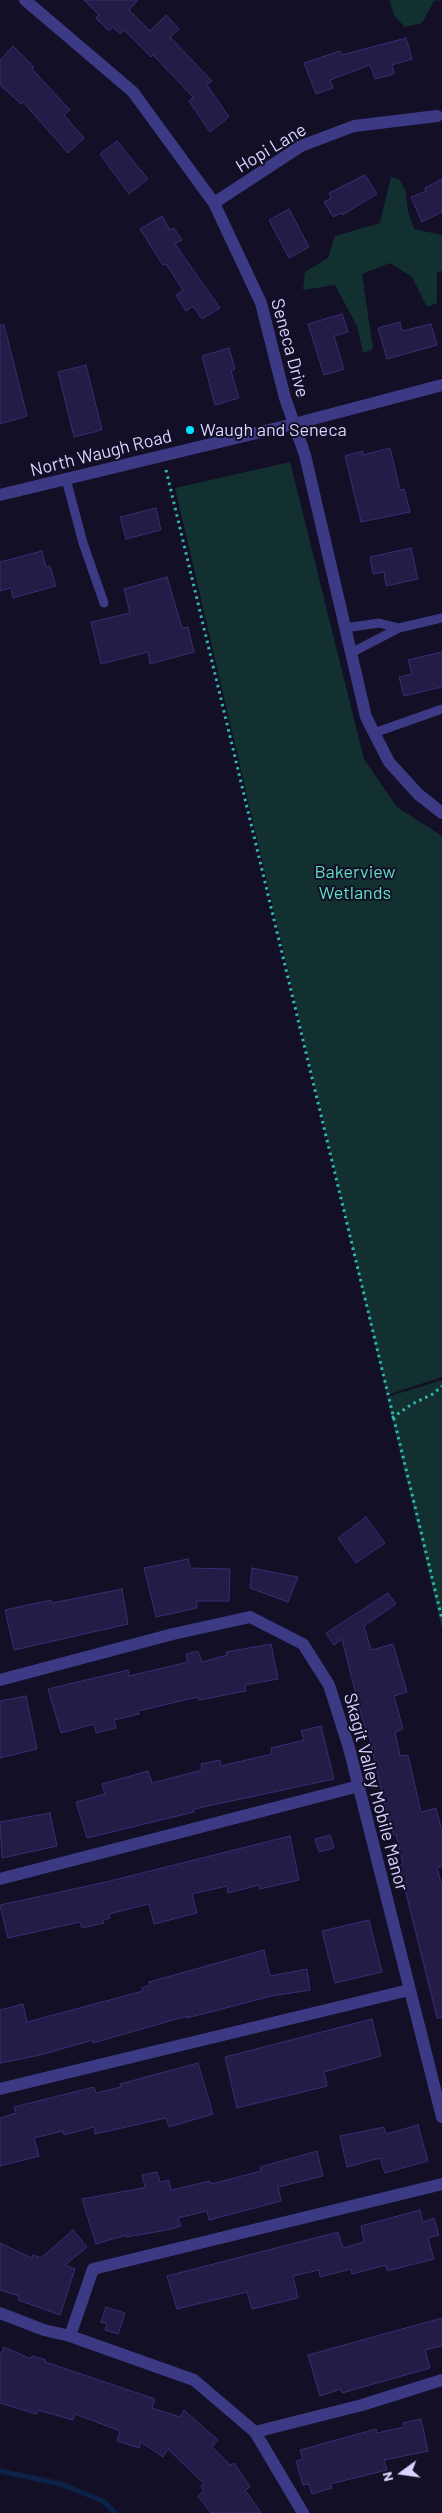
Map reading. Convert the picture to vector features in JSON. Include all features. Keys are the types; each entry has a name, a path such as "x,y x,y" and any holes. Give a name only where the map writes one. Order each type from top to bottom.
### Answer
{"street":[{"name":"Seneca Drive","path":"25,0 133,92 214,203 261,303 285,398 305,455 366,717 389,762 418,794 442,813"},
{"name":"Hopi Lane","path":"214,203 301,146 354,126 437,116"},
{"name":"North Waugh Road","path":"0,495 294,424 442,384"},
{"name":"Skagit Valley Mobile Manor","path":"0,1680 173,1634 250,1617 303,1644 329,1685 350,1748 442,2117"},
{"path":"0,1879 359,1786"},
{"path":"0,2089 409,1990"},
{"path":"70,2336 93,2269 442,2184"},
{"path":"0,2313 44,2330 70,2336 194,2380 254,2432 303,2513"},
{"path":"254,2432 362,2405 442,2380"}],"lane":[{"path":"66,479 83,543 104,603"},
{"path":"351,653 399,628 442,618"},
{"path":"345,628 379,623 399,628"},
{"path":"374,733 442,709"}],"path":[{"path":"168,478 392,1418 442,1619"},
{"path":"392,1418 412,1404 433,1394 442,1386"}],"green space":[{"path":"389,0 442,0 434,1 422,23 405,27 395,17"},
{"path":"391,177 399,179 405,190 408,211 414,229 442,235 442,271 437,272 437,303 427,307 412,277 390,263 362,274 373,349 363,353 357,326 335,285 303,290 305,272 328,258 335,236 380,223"},
{"name":"Bakerview Wetlands","path":"290,462 364,759 397,807 442,836 442,1377 387,1395 175,488"},
{"path":"442,1380 442,1629 387,1397"}],"building":[{"path":"84,0 138,0 129,10 150,31 166,15 179,29 170,37 212,81 207,85 229,117 210,132 189,101 193,97 153,55 151,57 124,30 120,34 113,27 109,31 96,18 99,15"},
{"path":"406,38 412,59 392,65 394,74 375,79 370,65 330,80 333,88 316,94 304,63 340,51 342,55"},
{"path":"13,46 34,67 32,69 70,110 64,115 84,138 68,153 23,102 21,104 0,85 0,60"},
{"path":"117,141 148,179 129,194 100,154"},
{"path":"365,175 377,194 342,215 341,213 333,217 324,202 331,198 329,193"},
{"path":"442,179 442,212 422,222 411,197 426,191 425,188"},
{"path":"289,209 309,247 289,258 269,220"},
{"path":"162,216 170,230 174,228 182,240 175,244 220,308 202,319 193,306 186,311 176,295 183,290 166,264 163,265 140,229"},
{"path":"342,314 348,332 334,336 344,369 324,375 308,324"},
{"path":"400,322 402,331 431,324 437,345 387,359 378,328"},
{"path":"0,325 4,325 27,416 0,424"},
{"path":"229,348 235,369 231,371 239,398 215,405 202,356"},
{"path":"86,365 102,430 74,437 58,372"},
{"path":"390,448 400,490 404,489 410,512 361,522 345,456 363,451 363,455"},
{"path":"156,508 161,530 126,539 120,517"},
{"path":"411,548 418,579 386,586 384,572 373,574 370,557"},
{"path":"42,551 46,567 50,566 56,586 13,598 11,588 0,591 0,562"},
{"path":"167,577 182,628 188,627 194,652 150,664 148,652 101,664 91,622 130,613 124,589"},
{"path":"442,652 442,687 404,696 399,677 412,674 408,660"},
{"path":"366,1517 385,1543 356,1563 338,1538"},
{"path":"188,1559 190,1568 230,1569 229,1601 196,1601 197,1608 156,1617 144,1568"},
{"path":"252,1568 298,1577 288,1602 250,1588"},
{"path":"122,1589 128,1624 14,1650 5,1610 51,1600 52,1603"},
{"path":"388,1593 396,1604 364,1626 371,1650 393,1644 407,1692 394,1696 403,1729 395,1732 400,1756 408,1755 421,1812 436,1808 442,1831 442,1866 437,1868 442,1886 442,2018 437,2018 399,1865 403,1864 396,1834 394,1835 385,1807 370,1739 362,1718 342,1639 334,1645 326,1633"},
{"path":"271,1644 278,1679 245,1685 246,1691 199,1700 198,1697 138,1711 139,1714 114,1720 116,1728 96,1733 94,1724 61,1733 48,1689 128,1670 129,1676 188,1662 186,1654 198,1651 202,1662 227,1655 226,1652"},
{"path":"26,1696 37,1749 0,1758 0,1701"},
{"path":"321,1726 334,1779 194,1809 194,1812 87,1838 76,1802 105,1794 102,1784 148,1771 152,1783 202,1770 201,1764 220,1760 221,1766 272,1754 271,1748 304,1740 301,1731"},
{"path":"50,1813 57,1846 2,1858 0,1822"},
{"path":"330,1835 334,1848 319,1852 315,1839"},
{"path":"290,1836 299,1880 260,1889 259,1885 228,1893 227,1886 192,1894 197,1913 154,1924 149,1904 109,1914 110,1918 103,1920 104,1923 82,1928 80,1922 8,1938 0,1905 106,1882"},
{"path":"369,1920 382,1972 335,1983 322,1931"},
{"path":"264,1950 270,1976 307,1969 310,1990 272,1996 187,2018 187,2016 93,2043 93,2040 40,2055 0,2063 0,2010 23,2004 27,2022 143,1991 142,1988 150,1985 149,1982"},
{"path":"372,2019 381,2056 324,2072 327,2086 237,2108 225,2057"},
{"path":"198,2063 213,2114 169,2127 166,2118 95,2134 94,2127 64,2135 63,2131 34,2138 39,2156 0,2166 0,2118 16,2113 14,2107 94,2087 96,2093 121,2087 120,2084"},
{"path":"418,2125 428,2161 385,2173 380,2158 347,2167 340,2136 384,2127 386,2134"},
{"path":"317,2151 323,2176 278,2187 281,2201 209,2220 207,2211 178,2218 181,2226 167,2230 126,2237 126,2235 96,2244 82,2199 143,2188 145,2186 142,2175 157,2172 160,2182 169,2180 171,2190 210,2181 211,2184 261,2171 260,2167"},
{"path":"420,2210 423,2222 434,2218 439,2235 428,2238 434,2259 387,2271 386,2265 352,2274 351,2269 320,2277 319,2270 293,2276 298,2298 252,2309 247,2292 177,2309 167,2276 338,2232 343,2248 364,2242 361,2226"},
{"path":"73,2230 87,2247 65,2265 75,2269 60,2315 18,2300 19,2296 0,2290 0,2243 32,2258 33,2255 41,2258"},
{"path":"106,2307 125,2313 118,2334 105,2330 107,2324 101,2322"},
{"path":"442,2318 442,2346 425,2350 430,2368 342,2393 341,2389 320,2396 308,2355"},
{"path":"4,2347 31,2359 32,2356 46,2360 45,2362 155,2399 152,2408 180,2417 184,2410 218,2440 212,2447 230,2465 234,2463 250,2487 245,2490 261,2513 211,2513 198,2496 204,2491 201,2486 204,2484 168,2449 163,2457 141,2442 139,2448 117,2441 120,2431 75,2414 73,2420 38,2410 36,2414 0,2403 0,2356"},
{"path":"421,2419 428,2451 384,2460 387,2470 330,2484 332,2488 312,2494 309,2484 303,2485 296,2461 303,2459 300,2450 376,2429 377,2433 404,2427 403,2423"}],"waterway":[{"path":"0,2471 61,2484 103,2501 115,2513"}],"place":[{"name":"Waugh and Seneca","path":"190,430"}]}
